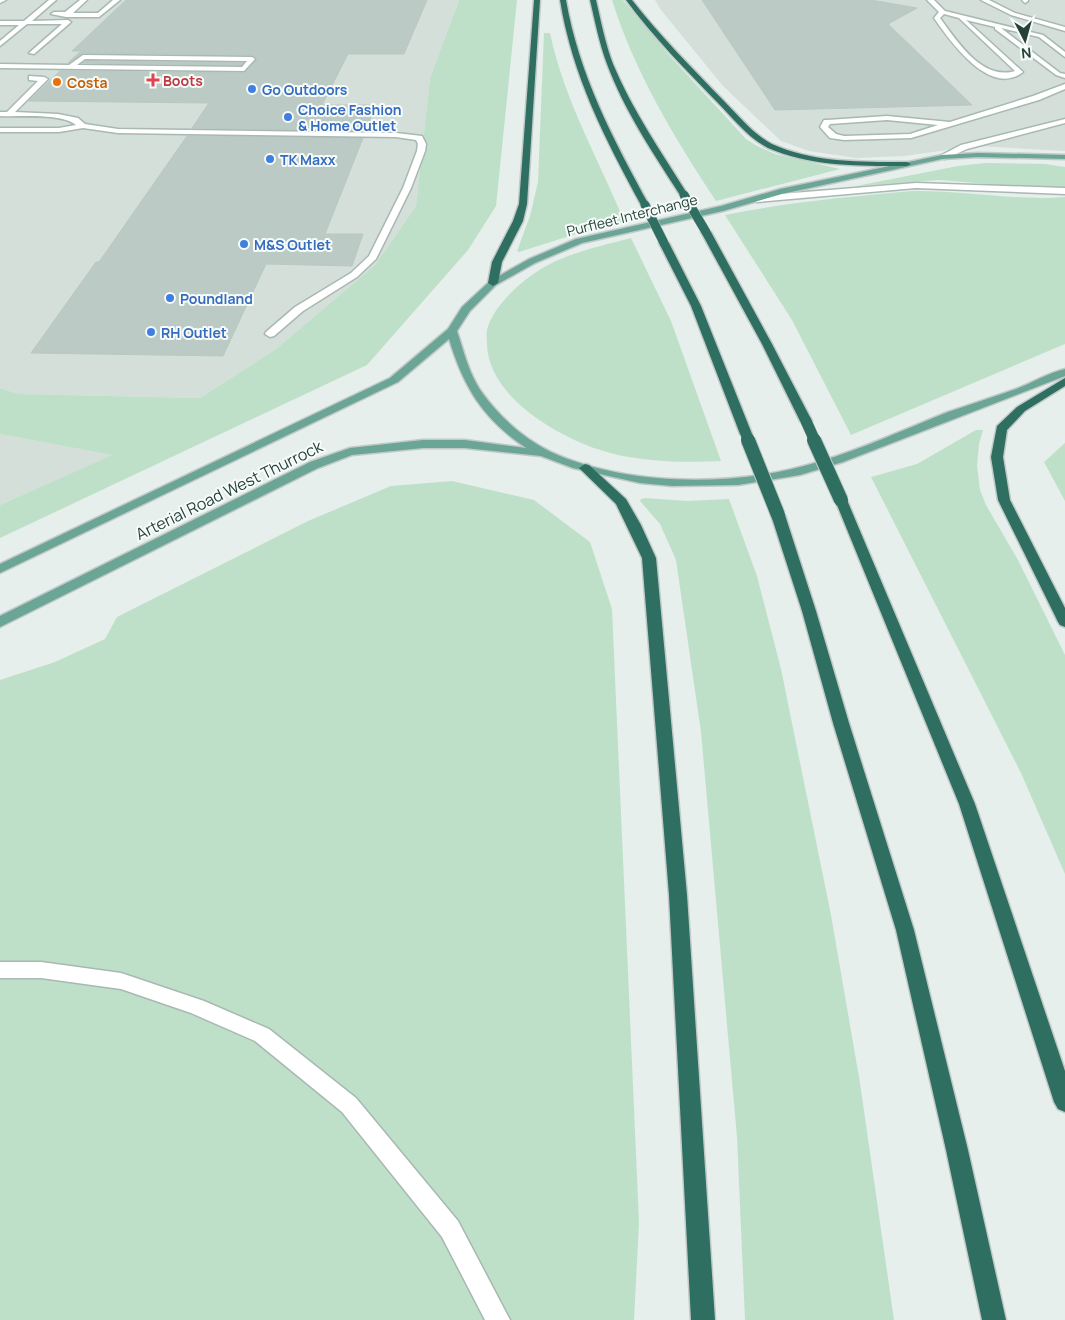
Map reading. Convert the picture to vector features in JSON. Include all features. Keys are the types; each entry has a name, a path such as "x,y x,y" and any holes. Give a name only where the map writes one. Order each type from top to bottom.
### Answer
{"highway":[{"path":"492,283 497,262 518,221 522,204 537,0"},
{"path":"562,0 571,41 580,69 607,134 696,306 778,515 809,611 841,723 905,930 957,1150 994,1320"},
{"path":"593,0 601,34 613,70 646,133 706,232 767,344 806,421 842,500 967,804 1065,1102"},
{"path":"629,0 662,40 750,131 768,144 794,154 829,161 907,164"},
{"path":"1065,381 1020,409 1001,429 997,457 1004,500 1065,622"},
{"path":"585,468 622,502 648,558 655,614 678,895 703,1320"}],"main road":[{"name":"Purfleet Interchange","path":"452,331 466,309 492,283 532,261 579,240 780,192 942,157 1006,154 1065,157"},
{"path":"452,331 467,376 476,394 509,429 547,454 585,468 639,479 664,481 710,483 767,478 801,471 874,448 1065,372"},
{"name":"Arterial Road West Thurrock","path":"0,569 379,388 402,374 452,331"},
{"name":"Arterial Road West Thurrock","path":"0,622 314,464 350,452 441,443 547,454"}],"street":[{"path":"0,44 53,0"},
{"path":"66,15 84,0"},
{"path":"36,14 99,16 117,0"},
{"path":"930,0 943,12 1041,36 1065,55"},
{"path":"984,0 1013,14 1065,29"},
{"path":"943,12 938,18 946,32 987,72 999,75 1015,75 1020,72 964,21 961,16"},
{"path":"0,18 18,19 28,22"},
{"path":"976,19 996,27 1058,74 1065,76"},
{"path":"0,23 68,22 32,53"},
{"path":"0,66 70,67 244,69 252,60 83,57 70,67"},
{"path":"4,114 44,78 32,78"},
{"path":"949,124 887,118 827,122 824,128 833,136 867,138 911,136 1036,98 1065,86"},
{"path":"20,90 32,90"},
{"path":"4,114 58,116 75,120 83,126"},
{"path":"942,157 964,147 1065,121"},
{"path":"0,130 59,130 83,126 118,131 396,135 419,138 422,144 421,151 411,179 374,256 354,275 299,309 270,334"},
{"path":"757,199 838,191 938,185 1013,191 1065,191"},
{"path":"0,970 41,970 121,981 197,1007 262,1035 349,1105 450,1229 498,1320"}],"shaded area":[{"path":"0,0 459,0 430,78 416,206 375,265 276,349 200,398 19,394 0,388"},
{"path":"655,0 1065,0 1065,151 976,146 904,156 856,158 809,151 781,141 723,86"},
{"path":"0,434 113,455 0,505"}],"green space":[{"path":"459,0 517,0 496,206 468,250 367,365 0,538 0,505 112,455 0,434 0,388 19,394 200,398 276,349 375,265 416,206 430,78"},
{"path":"612,0 623,0 670,56 746,139 775,154 840,169 716,201 685,153 644,79 621,27"},
{"path":"544,33 550,33 556,58 573,106 625,223 585,231 519,252 517,251 530,216 538,182"},
{"path":"985,163 1045,164 1065,167 1065,187 1012,186 939,180 856,186 958,166"},
{"path":"912,191 1027,198 1065,197 1065,344 851,435 792,320 725,215 795,203"},
{"path":"631,238 671,321 721,461 675,462 626,457 580,442 544,423 511,396 499,381 491,363 487,345 487,330 494,314 518,286 543,268 567,256"},
{"path":"976,430 983,430 979,444 977,465 980,490 986,505 1018,560 1065,655 1065,874 1021,773 871,477 917,464"},
{"path":"1065,443 1065,501 1044,462"},
{"path":"452,481 534,500 590,542 612,609 639,1222 634,1320 0,1320 0,680 55,662 105,639 117,617 308,521 391,486"},
{"path":"645,498 687,501 729,499 757,576 781,669 831,915 860,1083 894,1320 745,1320 737,1137 701,732 676,560 660,524 640,501"}],"building":[{"path":"126,0 427,0 404,54 348,54 322,105 375,105 366,131 192,128 209,103 29,101 60,71 244,73 256,60 256,57 252,55 83,53 68,63 81,51 72,51"},
{"path":"702,0 871,0 917,8 888,24 972,105 775,110"},
{"path":"86,61 243,63 241,65 83,63"},
{"path":"187,136 363,138 325,234 363,234 352,266 266,264 223,356 31,353 96,262 99,262"}],"place":[{"name":"Boots","path":"153,80"},
{"name":"Costa","path":"57,82"},
{"name":"Go Outdoors","path":"252,89"},
{"name":"Choice Fashion & Home Outlet","path":"288,117"},
{"name":"TK Maxx","path":"270,159"},
{"name":"M&S Outlet","path":"244,244"},
{"name":"Poundland","path":"170,298"},
{"name":"RH Outlet","path":"151,332"}]}
